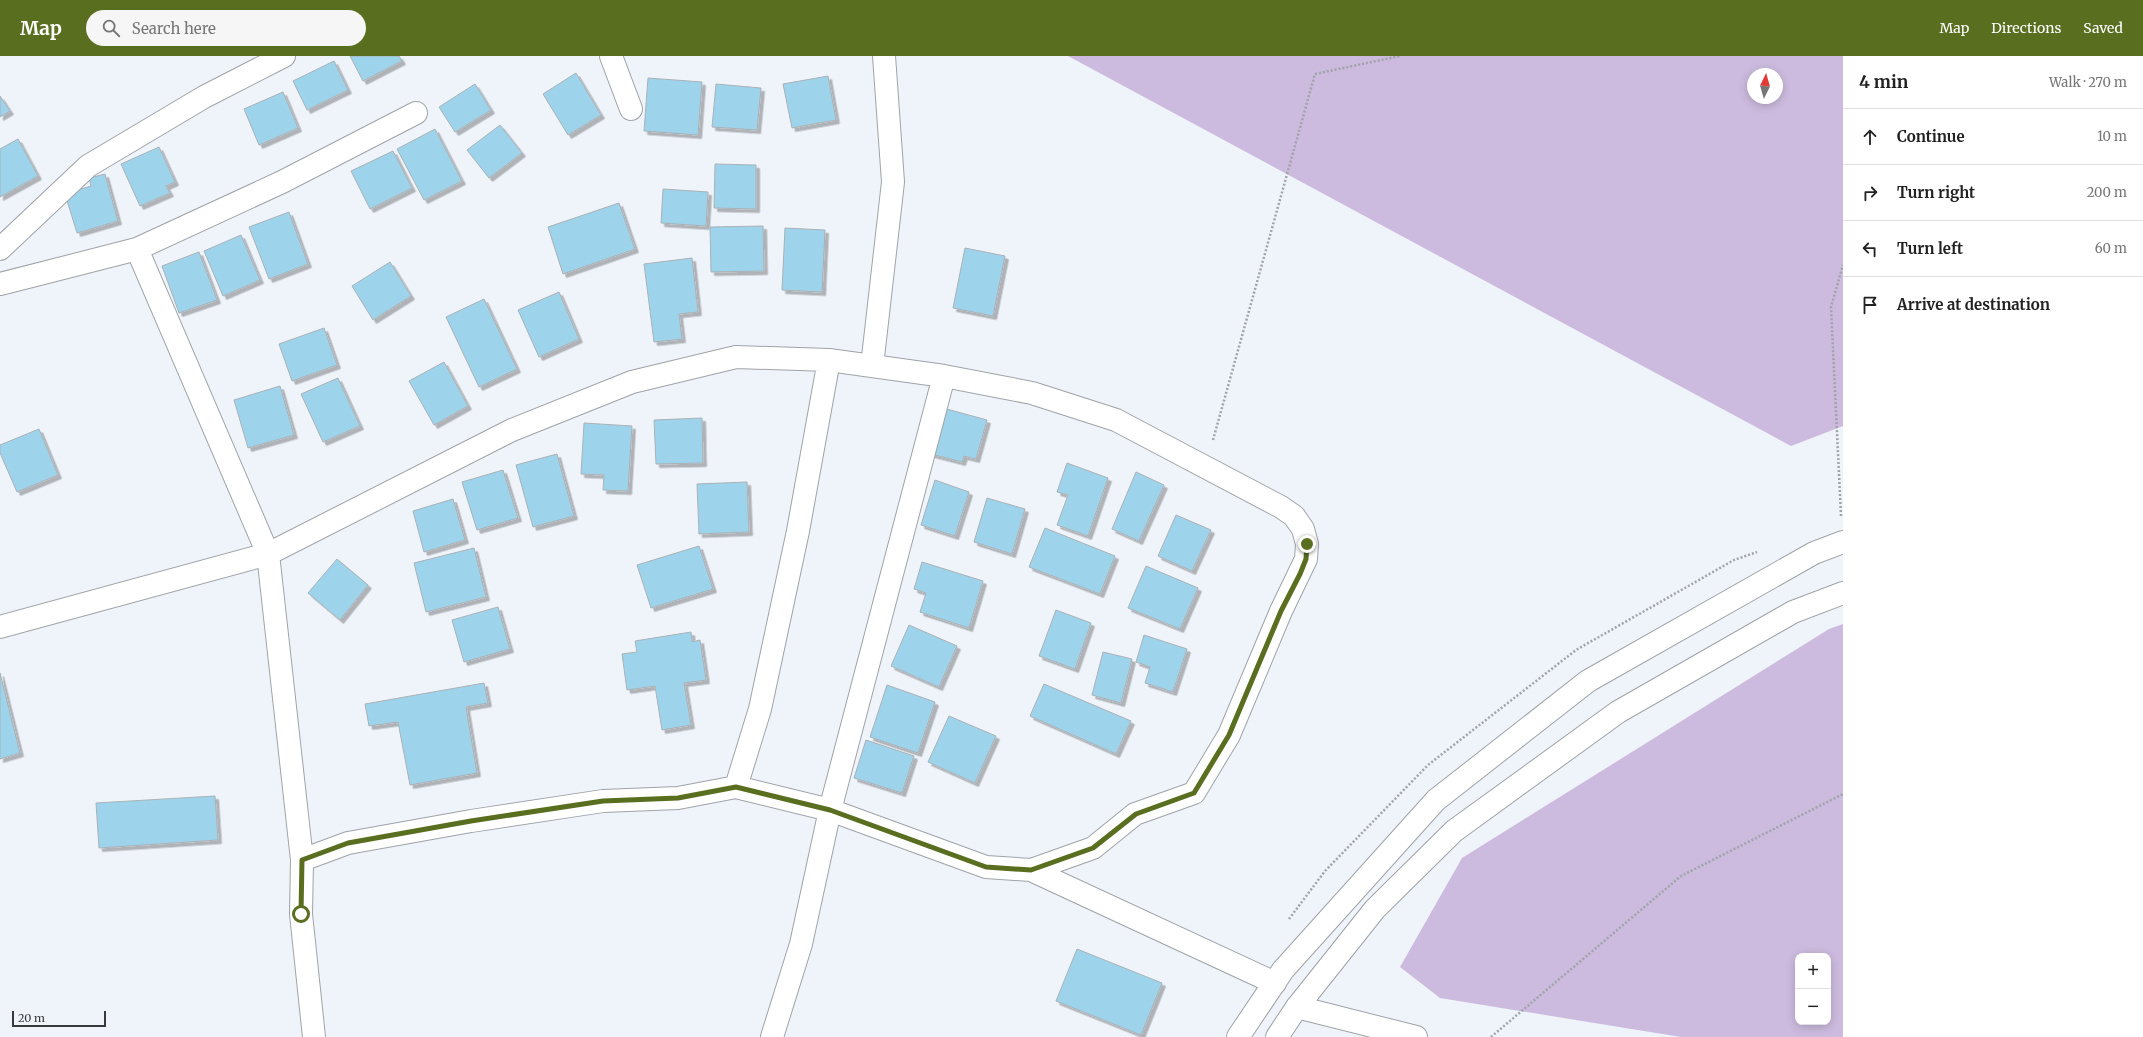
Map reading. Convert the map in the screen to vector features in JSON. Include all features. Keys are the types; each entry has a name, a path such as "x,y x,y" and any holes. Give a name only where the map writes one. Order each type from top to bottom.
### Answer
{"street":[{"path":"0,249 88,166 204,97 284,56"},
{"path":"611,56 631,109"},
{"path":"872,366 893,182 884,56"},
{"path":"0,284 137,249 282,182 416,113"},
{"path":"137,249 268,554 302,860 301,914 314,1037"},
{"path":"0,627 268,554 512,430 632,382 736,357 829,360 944,376 1032,393 1116,420 1281,507 1294,516 1303,529 1307,544 1306,559 1300,574 1281,611 1229,735 1194,793 1136,814 1093,848 1031,870"},
{"path":"736,787 760,709 798,531 829,360"},
{"path":"772,1037 801,944 830,810 944,376"},
{"path":"1238,1037 1283,970 1436,800 1588,681 1814,553 1843,542"},
{"path":"1277,1037 1297,1007 1375,909 1454,831 1618,712 1793,612 1843,593"},
{"path":"302,860 348,843 471,821 603,801 678,798 736,787 830,810 986,867 1031,870 1275,983"},
{"path":"1297,1007 1416,1037"}],"path":[{"path":"1206,468 1315,74 1400,56"},
{"path":"1841,518 1831,307 1843,265"},
{"path":"1491,1037 1681,876 1843,794"}],"shaded area":[{"path":"1068,56 1843,56 1843,426 1791,446"},
{"path":"1843,624 1843,1037 1681,1037 1440,998 1400,967 1462,858 1829,629"}],"building":[{"path":"350,56 399,56 402,61 363,81"},
{"path":"334,61 348,90 307,110 293,81"},
{"path":"576,73 601,115 568,135 543,94"},
{"path":"828,76 836,120 792,128 783,84"},
{"path":"648,78 702,82 698,135 644,131"},
{"path":"475,84 491,110 455,132 439,107"},
{"path":"716,84 761,88 757,130 712,127"},
{"path":"283,92 298,128 259,145 244,109"},
{"path":"0,96 10,111 0,117"},
{"path":"500,125 522,153 489,178 467,150"},
{"path":"435,129 462,181 424,200 397,149"},
{"path":"18,139 38,176 0,197 0,149"},
{"path":"159,147 175,182 166,186 170,193 140,206 121,164"},
{"path":"393,151 412,188 370,209 351,171"},
{"path":"715,164 756,165 756,209 714,208"},
{"path":"105,174 118,221 77,233 65,194 91,186 89,178"},
{"path":"663,189 708,192 706,226 661,223"},
{"path":"619,203 635,249 563,274 548,227"},
{"path":"289,212 308,264 269,279 249,227"},
{"path":"763,226 764,271 711,272 710,227"},
{"path":"785,228 825,230 822,292 782,290"},
{"path":"241,235 260,280 223,296 204,251"},
{"path":"965,248 1005,256 993,316 953,308"},
{"path":"199,252 217,300 179,313 162,266"},
{"path":"692,258 698,312 679,314 682,339 654,342 644,264"},
{"path":"390,262 411,296 373,320 352,286"},
{"path":"559,292 579,339 539,357 518,310"},
{"path":"484,299 517,369 479,387 446,317"},
{"path":"324,328 337,365 292,381 279,344"},
{"path":"444,362 468,406 434,425 409,381"},
{"path":"338,378 360,426 323,442 301,394"},
{"path":"280,386 294,435 248,448 234,400"},
{"path":"943,408 987,420 976,459 964,456 962,462 931,454"},
{"path":"702,418 703,463 656,464 654,420"},
{"path":"584,423 632,426 628,491 603,490 604,475 581,474"},
{"path":"39,429 58,475 17,492 0,453 0,445"},
{"path":"557,454 574,516 533,527 516,465"},
{"path":"1067,463 1108,478 1088,536 1057,525 1068,495 1057,492"},
{"path":"503,470 518,518 477,530 462,482"},
{"path":"1136,472 1164,485 1139,541 1112,529"},
{"path":"935,480 969,492 955,536 921,525"},
{"path":"747,482 749,532 699,534 697,484"},
{"path":"987,498 1025,509 1012,554 974,542"},
{"path":"453,499 465,540 424,552 413,511"},
{"path":"1176,515 1211,530 1192,571 1158,556"},
{"path":"1045,528 1115,556 1100,594 1029,567"},
{"path":"699,546 713,589 651,608 637,565"},
{"path":"474,548 486,597 426,612 414,563"},
{"path":"337,559 368,585 340,620 308,593"},
{"path":"922,562 983,581 969,628 920,612 926,593 914,589"},
{"path":"1146,566 1198,588 1180,629 1128,608"},
{"path":"498,607 510,649 464,662 452,620"},
{"path":"1056,610 1091,623 1075,669 1039,656"},
{"path":"909,625 957,646 939,687 891,666"},
{"path":"691,632 692,642 700,640 706,680 684,683 691,725 662,730 655,686 627,690 622,654 637,652 635,641"},
{"path":"1144,635 1187,649 1173,692 1145,683 1150,667 1136,662"},
{"path":"1103,652 1132,659 1121,703 1092,695"},
{"path":"0,673 20,753 0,759"},
{"path":"484,683 488,703 466,707 477,773 410,785 398,722 369,726 365,704"},
{"path":"1044,684 1131,721 1116,754 1030,716"},
{"path":"887,685 935,702 918,753 870,737"},
{"path":"949,716 996,736 975,783 928,762"},
{"path":"866,740 914,756 902,793 854,778"},
{"path":"215,796 218,840 99,848 96,803"},
{"path":"1077,949 1162,983 1141,1035 1056,1001"}],"route":[{"path":"301,914 302,860 348,843 471,821 603,801 678,798 736,787 830,810 986,867 1031,870 1093,848 1136,814 1194,793 1229,735 1281,611 1300,574 1306,559 1307,544"}]}
